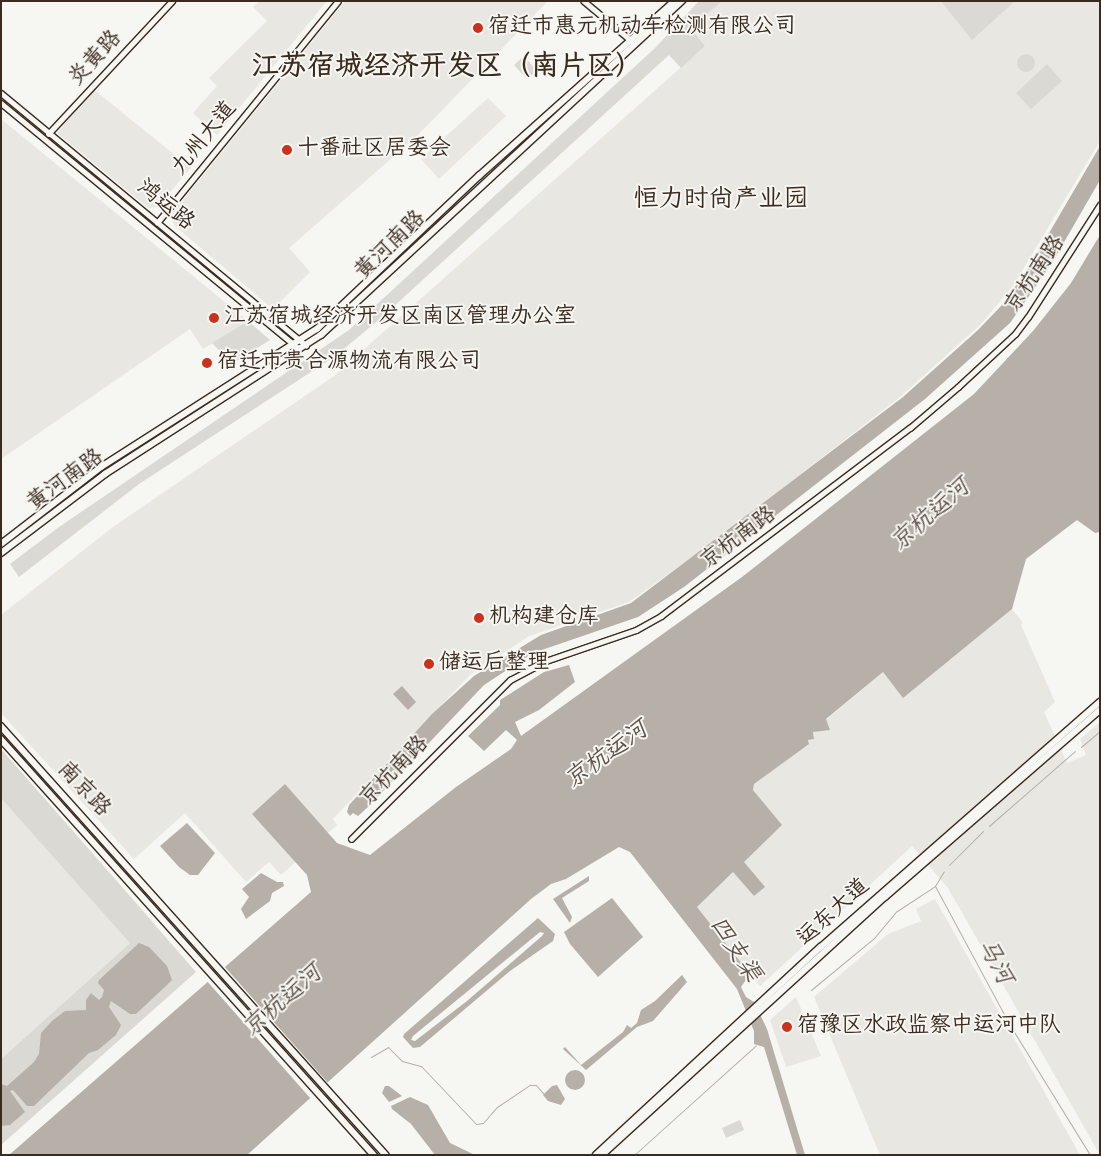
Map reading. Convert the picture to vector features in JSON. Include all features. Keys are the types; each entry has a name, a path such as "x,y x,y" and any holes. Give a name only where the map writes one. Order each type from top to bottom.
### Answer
{"main road":[{"name":"黄河南路","path":"1,553 104,474 306,345 345,315 465,199 634,43 674,1"},
{"name":"黄河南路","path":"1,544 102,467 301,340 342,308 479,176 682,1"},
{"name":"运东大道","path":"758,1010 1100,702"},
{"name":"运东大道","path":"596,1155 885,897 1100,710"},
{"name":"南京路","path":"1,726 139,877 386,1155"},
{"name":"南京路","path":"1,739 374,1155"},
{"name":"运东大道","path":"602,1155 741,1025"}],"street":[{"name":"炎黄路","path":"45,139 49,132 172,1"},
{"name":"九州大道","path":"153,227 338,1"},
{"path":"584,1 634,43"},
{"name":"鸿运路","path":"1,93 306,345"},
{"name":"鸿运路","path":"1,103 299,349"},
{"name":"京杭南路","path":"351,839 510,680 546,661 636,630 653,621 910,428 1015,334 1057,276 1100,205"}],"shaded area":[{"path":"259,1 327,1 217,135 193,113 217,86 209,78 267,21 253,7"},
{"path":"345,1 548,1 417,136 289,248 310,272 273,309 175,226 170,216"},
{"path":"699,1 722,1 691,29 705,46 681,68 669,55 381,318 334,357 139,484 19,577 10,564 59,527 349,330 655,48"},
{"path":"722,1 1100,1 1100,141 1013,286 981,324 900,397 709,545 629,602 529,636 471,674 333,819 337,825 281,875 269,862 246,882 185,813 134,859 1,713 1,615 113,527 334,376 705,46 690,30"},
{"path":"941,1 1015,1 972,40"},
{"path":"1022,54 1030,54 1035,59 1033,70 1022,72 1017,67 1017,59"},
{"path":"524,56 537,71 527,79 514,65"},
{"path":"1047,64 1062,81 1031,109 1016,93"},
{"path":"93,89 191,168 157,207 148,208 57,133"},
{"path":"488,98 506,116 439,179 421,159"},
{"path":"1,119 248,321 203,349 190,329 1,459"},
{"path":"248,321 270,340 232,364 212,343"},
{"path":"1012,609 1023,623 1021,625 1055,702 1044,712 1067,763 1086,755 1080,739 1100,722 1100,1155 948,888 912,846 760,986 697,907 733,872 754,896 743,862 782,825 753,790 754,784 809,743 808,740 814,739 813,731 883,672 903,697"},
{"path":"1,749 153,922 1,1059"},
{"path":"1,749 196,972 1,1145 1,1059 130,943 1,798"},
{"path":"935,899 1080,1155 880,1155 814,997 888,934 921,921 916,909"},
{"path":"796,997 821,1056 786,1067 770,1020"},
{"path":"740,1120 744,1130 726,1138 722,1128"}],"water":[{"path":"1100,146 1100,180 1052,263 1010,323 925,399 684,587 638,617 533,653 484,685 368,807 358,816 353,813 350,816 347,812 349,805 432,714 474,676 541,635 631,603 903,397 978,330 1002,305 1031,264"},
{"name":"京杭运河","path":"1100,235 1100,532 1095,533 1077,520 1026,559 1012,609 903,698 883,672 826,719 830,730 813,732 814,739 808,740 809,744 754,784 753,790 782,825 744,862 765,887 754,896 733,872 697,907 750,974 741,987 746,997 754,1002 767,1029 805,1155 797,1155 764,1047 754,1044 754,1031 737,989 630,852 619,847 566,879 551,884 531,899 247,1155 9,1155 311,892 307,875 252,814 285,784 337,843 370,855 456,787 511,749 517,740 506,730 484,751 468,736 500,705 500,700 544,672 569,665 575,682 539,710 515,722 521,736 742,577 974,394 1033,331 1071,283"},
{"path":"402,686 416,702 408,710 393,694"},
{"path":"187,823 215,853 198,875 190,875 179,867 160,846"},
{"path":"261,873 277,882 283,882 284,886 272,893 270,901 246,919 241,909 249,897 242,889"},
{"path":"589,876 589,881 562,898 572,917 570,923 553,899"},
{"path":"612,898 643,937 598,977 570,944 564,932"},
{"path":"538,918 555,934 553,941 510,971 420,1047 413,1048 403,1037 404,1034","holes":["540,932 544,933 467,1001 415,1041 411,1040 413,1036"]},
{"path":"139,943 149,947 167,966 172,980 136,1014 130,1014 111,1001 109,1007 121,1025 116,1035 98,1050 89,1053 34,1106 27,1106 13,1090 10,1091 25,1112 10,1125 1,1126 1,1084 7,1086 34,1062 39,1054 41,1033 52,1021 65,1011 86,1010 86,1000 91,993 99,1000 102,997 104,990 98,983 99,980"},
{"path":"682,975 687,982 653,1021 637,1027 586,1070 563,1049 565,1047 581,1065 623,1032 627,1025 631,1028 637,1023 641,1010 655,1001"},
{"path":"571,1070 579,1070 585,1076 585,1084 579,1090 571,1090 565,1084 565,1076"},
{"path":"557,1085 565,1099 561,1105 548,1101 543,1095 552,1086"},
{"path":"385,1086 389,1086 402,1096 389,1102 382,1093"},
{"path":"410,1097 428,1105 450,1143 475,1155 435,1155 411,1124 392,1109 391,1106"}],"pier":[{"path":"223,965 328,1083 311,1099 206,980"}],"waterway":[{"path":"1081,747 1100,731"},
{"path":"989,826 1075,751"},
{"path":"949,865 983,831"},
{"path":"811,990 874,938 897,911 935,886 944,871"},
{"name":"马河","path":"935,886 1011,1027 1090,1155"},
{"path":"634,1155 756,1045"},
{"path":"371,1057 388,1047 402,1061 421,1066 476,1124 483,1123 497,1107 530,1085 536,1085 543,1093"}],"place":[{"name":"宿迁市惠元机动车检测有限公司","path":"478,28"},
{"name":"十番社区居委会","path":"287,150"},
{"name":"江苏宿城经济开发区南区管理办公室","path":"214,318"},
{"name":"宿迁市贵合源物流有限公司","path":"207,363"},
{"name":"机构建仓库","path":"479,618"},
{"name":"储运后整理","path":"429,664"},
{"name":"宿豫区水政监察中运河中队","path":"787,1027"}],"district":[{"name":"江苏宿城经济开发区（南片区）","path":"447,68"},
{"name":"恒力时尚产业园","path":"721,200"}],"water label":[{"name":"四支渠","path":"734,950"}]}
